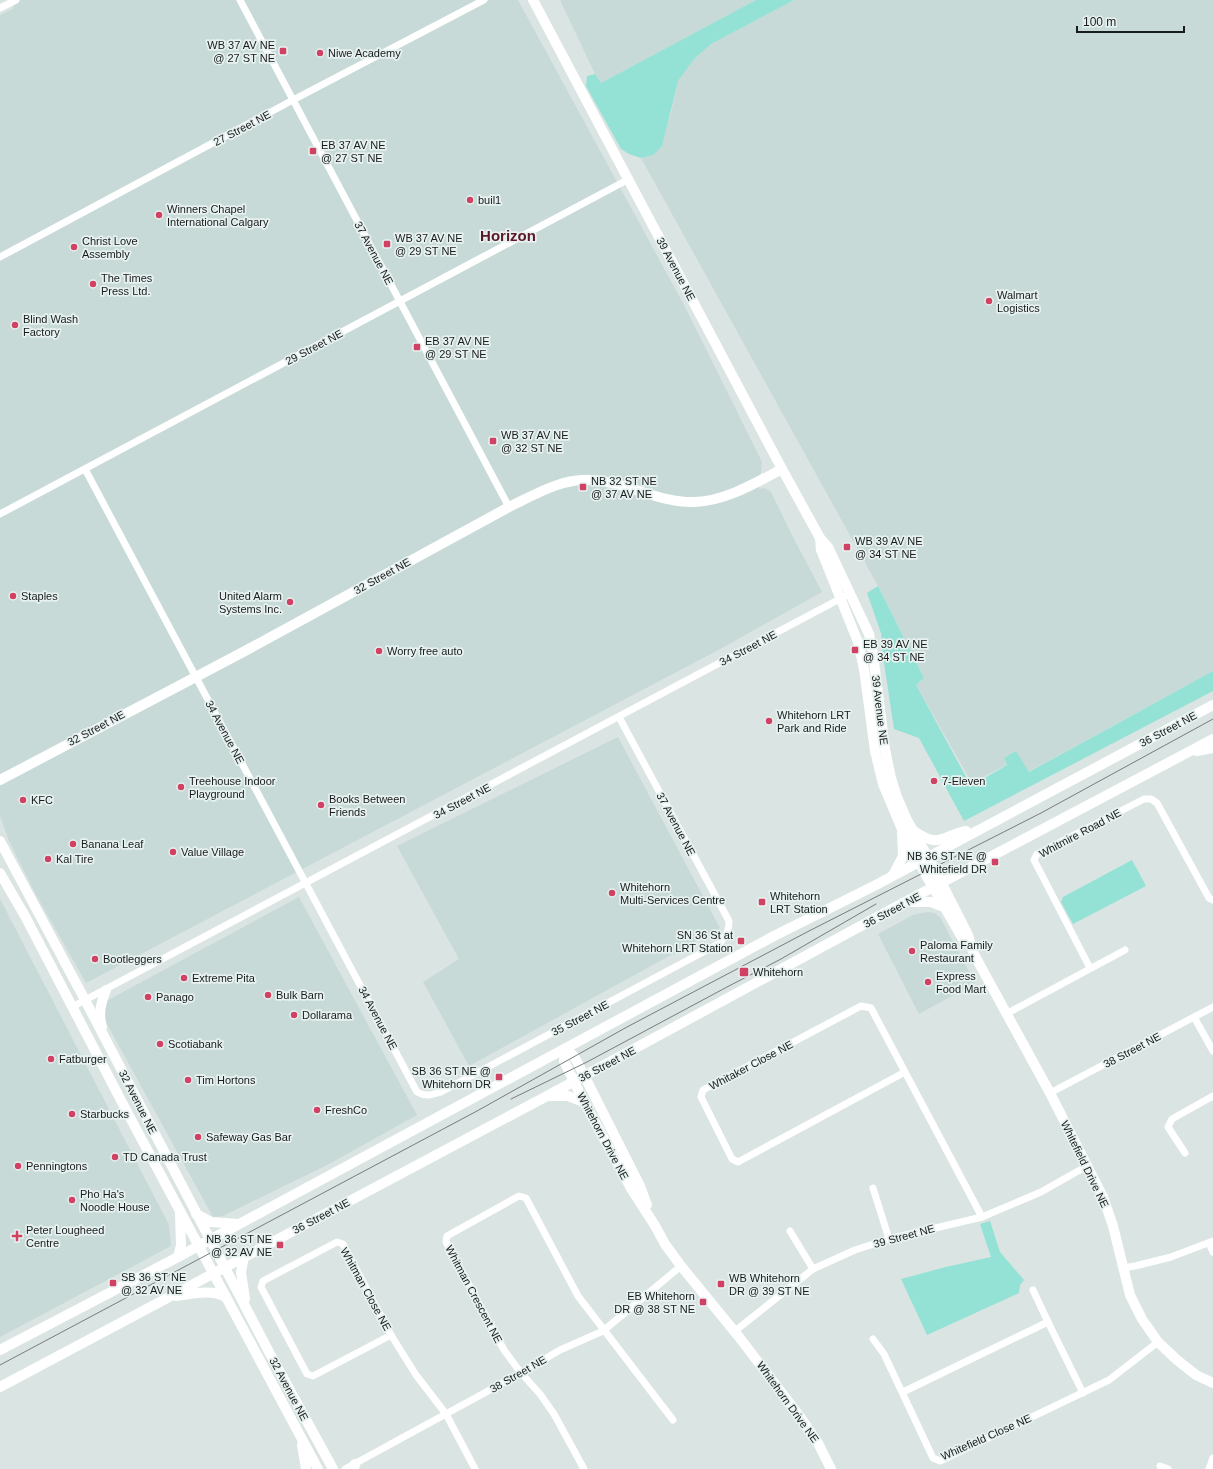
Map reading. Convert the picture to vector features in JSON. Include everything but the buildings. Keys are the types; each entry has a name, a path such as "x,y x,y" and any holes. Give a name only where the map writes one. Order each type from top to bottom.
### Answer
{"main road":[{"name":"39 Avenue NE","path":"532,0 629,179 782,470 820,538 828,547 851,594 869,634 873,654 882,734 891,778 897,797 913,830 924,859"},
{"name":"32 Street NE","path":"0,780 245,651 508,507 557,485 576,480 591,480 620,485 672,500 694,502 708,501 723,497 782,470"},
{"name":"39 Avenue NE","path":"820,538 821,550 858,642 875,751 882,784 901,827 924,859 938,885"},
{"name":"36 Street NE","path":"0,1350 210,1240 774,936 894,875 1213,705"},
{"name":"36 Street NE","path":"0,1387 574,1082 905,902 1213,739"},
{"path":"1187,752 1213,748"},
{"path":"894,875 903,856 901,827"},
{"path":"913,830 924,838 932,841 963,832 980,829"},
{"name":"32 Avenue NE","path":"0,841 332,1469"},
{"name":"32 Avenue NE","path":"0,873 25,916 318,1469"},
{"name":"Whitefield Drive NE","path":"938,885 944,907 962,938 973,952 1050,1093 1103,1197 1113,1226 1130,1295 1142,1319 1158,1342 1177,1360 1196,1374 1213,1383"},
{"name":"Whitefield Drive NE","path":"938,885 968,935 973,952"},
{"path":"905,902 931,902 944,907"},
{"path":"104,1037 100,1021 100,1006 106,990"},
{"name":"Whitehorn Drive NE","path":"565,1049 574,1056 640,1186 654,1224"},
{"name":"Whitehorn Drive NE","path":"565,1049 564,1061 584,1102 632,1190 665,1244 681,1266 735,1330 801,1418 818,1443 831,1469"},
{"path":"547,1096 568,1096 584,1102"},
{"path":"178,1257 181,1245 180,1210"},
{"path":"196,1214 211,1222 238,1224"},
{"path":"244,1257 242,1276 246,1308"},
{"path":"170,1297 212,1292 226,1297"},
{"path":"300,1435 306,1469"}],"street":[{"path":"1,6 16,0"},
{"name":"37 Avenue NE","path":"240,0 508,507"},
{"name":"27 Street NE","path":"0,258 293,100 484,0"},
{"name":"29 Street NE","path":"0,514 629,179"},
{"name":"34 Avenue NE","path":"85,469 417,1092 427,1096"},
{"name":"34 Street NE","path":"72,1007 305,882 424,821 851,594"},
{"name":"37 Avenue NE","path":"619,716 728,922 728,933"},
{"name":"Whitmire Road NE","path":"1090,968 1034,860 1037,854 1144,799 1152,799 1157,803 1209,898 1213,900"},
{"name":"35 Street NE","path":"427,1096 441,1092 720,944 728,933"},
{"path":"1006,1014 1125,950"},
{"name":"Whitaker Close NE","path":"905,1072 738,1162 732,1159 700,1097 703,1090 861,1006 871,1008 905,1072 982,1217"},
{"name":"38 Street NE","path":"1050,1093 1213,1007"},
{"path":"1194,1017 1213,1051"},
{"path":"1185,1153 1168,1127 1172,1119 1213,1096"},
{"name":"39 Street NE","path":"735,1330 813,1269 855,1250 889,1239 982,1217 1041,1192 1087,1166"},
{"path":"873,1188 889,1239"},
{"name":"Whitman Crescent NE","path":"522,1373 504,1350 494,1333 446,1242 447,1236 519,1196 526,1198 578,1296 603,1330"},
{"path":"790,1231 813,1269"},
{"name":"Whitman Close NE","path":"391,1335 313,1376 307,1374 261,1287 263,1281 337,1242 343,1244 391,1335 416,1375 446,1414 475,1469"},
{"path":"1123,1268 1171,1257 1211,1242 1213,1252"},
{"name":"38 Street NE","path":"345,1469 355,1466 522,1373 560,1350 603,1330 681,1266"},
{"path":"1033,1290 1083,1393"},
{"path":"903,1392 1048,1322"},
{"path":"603,1330 672,1420"},
{"name":"Whitefield Close NE","path":"873,1339 884,1354 903,1392 932,1458 940,1461 1109,1380 1158,1342"},
{"path":"522,1373 540,1394 554,1414 584,1469"},
{"path":"1209,1469 1213,1458"},
{"path":"1160,1466 1168,1469"}],"shaded area":[{"path":"10,0 518,0 684,305 762,462 759,489 765,488 771,492 822,592 722,648 86,983 35,893 9,841 0,816 0,15 14,8"},
{"path":"560,0 756,0 601,83 595,74"},
{"path":"794,0 1213,0 1213,671 1028,772 1016,752 1004,758 1006,765 972,783 916,685 924,678 878,586 641,158 653,155 670,117 678,81 694,59 711,44"},
{"path":"618,737 720,928 469,1066 423,982 459,959 397,846"},
{"path":"299,897 417,1115 329,1164 223,1216 213,1217 97,1006"},
{"path":"0,899 169,1225 171,1246 0,1337"},
{"path":"928,912 934,913 940,917 975,983 919,1014 878,934 913,915"}],"green space":[{"path":"756,0 794,0 711,44 694,59 678,81 662,146 653,155 641,158 629,154 621,149 586,86 587,76 595,74 601,83"},
{"path":"878,586 924,678 916,685 971,786 1007,765 1004,758 1016,751 1029,772 1213,671 1213,691 964,821 919,738 894,729 881,633 867,593"},
{"path":"1132,860 1146,886 1073,924 1061,902 1063,897"},
{"path":"990,1221 1000,1252 1024,1280 1020,1285 1019,1293 927,1335 901,1279 991,1257 980,1224"}],"tram line":[{"path":"0,1365 477,1111 627,1027 809,931 1041,813 1213,719"},
{"path":"511,1099 587,1062 781,959 876,904"}],"place":[{"name":"WB 37 AV NE @ 27 ST NE","path":"283,51"},
{"name":"Niwe Academy","path":"320,53"},
{"name":"EB 37 AV NE @ 27 ST NE","path":"313,151"},
{"name":"buil1","path":"470,200"},
{"name":"Winners Chapel International Calgary","path":"159,215"},
{"name":"WB 37 AV NE @ 29 ST NE","path":"387,244"},
{"name":"Christ Love Assembly","path":"74,247"},
{"name":"The Times Press Ltd.","path":"93,284"},
{"name":"Walmart Logistics","path":"989,301"},
{"name":"Blind Wash Factory","path":"15,325"},
{"name":"EB 37 AV NE @ 29 ST NE","path":"417,347"},
{"name":"WB 37 AV NE @ 32 ST NE","path":"493,441"},
{"name":"NB 32 ST NE @ 37 AV NE","path":"583,487"},
{"name":"WB 39 AV NE @ 34 ST NE","path":"847,547"},
{"name":"Staples","path":"13,596"},
{"name":"United Alarm Systems Inc.","path":"290,602"},
{"name":"EB 39 AV NE @ 34 ST NE","path":"855,650"},
{"name":"Worry free auto","path":"379,651"},
{"name":"Whitehorn LRT Park and Ride","path":"769,721"},
{"name":"7-Eleven","path":"934,781"},
{"name":"Treehouse Indoor Playground","path":"181,787"},
{"name":"KFC","path":"23,800"},
{"name":"Books Between Friends","path":"321,805"},
{"name":"Banana Leaf","path":"73,844"},
{"name":"Value Village","path":"173,852"},
{"name":"Kal Tire","path":"48,859"},
{"name":"NB 36 ST NE @ Whitefield DR","path":"995,862"},
{"name":"Whitehorn Multi-Services Centre","path":"612,893"},
{"name":"Whitehorn LRT Station","path":"762,902"},
{"name":"SN 36 St at Whitehorn LRT Station","path":"741,941"},
{"name":"Paloma Family Restaurant","path":"912,951"},
{"name":"Bootleggers","path":"95,959"},
{"name":"Whitehorn","path":"744,972"},
{"name":"Extreme Pita","path":"184,978"},
{"name":"Express Food Mart","path":"928,982"},
{"name":"Bulk Barn","path":"268,995"},
{"name":"Panago","path":"148,997"},
{"name":"Dollarama","path":"294,1015"},
{"name":"Scotiabank","path":"160,1044"},
{"name":"Fatburger","path":"51,1059"},
{"name":"SB 36 ST NE @ Whitehorn DR","path":"499,1077"},
{"name":"Tim Hortons","path":"188,1080"},
{"name":"FreshCo","path":"317,1110"},
{"name":"Starbucks","path":"72,1114"},
{"name":"Safeway Gas Bar","path":"198,1137"},
{"name":"TD Canada Trust","path":"115,1157"},
{"name":"Penningtons","path":"18,1166"},
{"name":"Pho Ha's Noodle House","path":"72,1200"},
{"name":"Peter Lougheed Centre","path":"17,1236"},
{"name":"NB 36 ST NE @ 32 AV NE","path":"280,1245"},
{"name":"SB 36 ST NE @ 32 AV NE","path":"113,1283"},
{"name":"WB Whitehorn DR @ 39 ST NE","path":"721,1284"},
{"name":"EB Whitehorn DR @ 38 ST NE","path":"703,1302"}],"district":[{"name":"Horizon","path":"508,235"}]}
